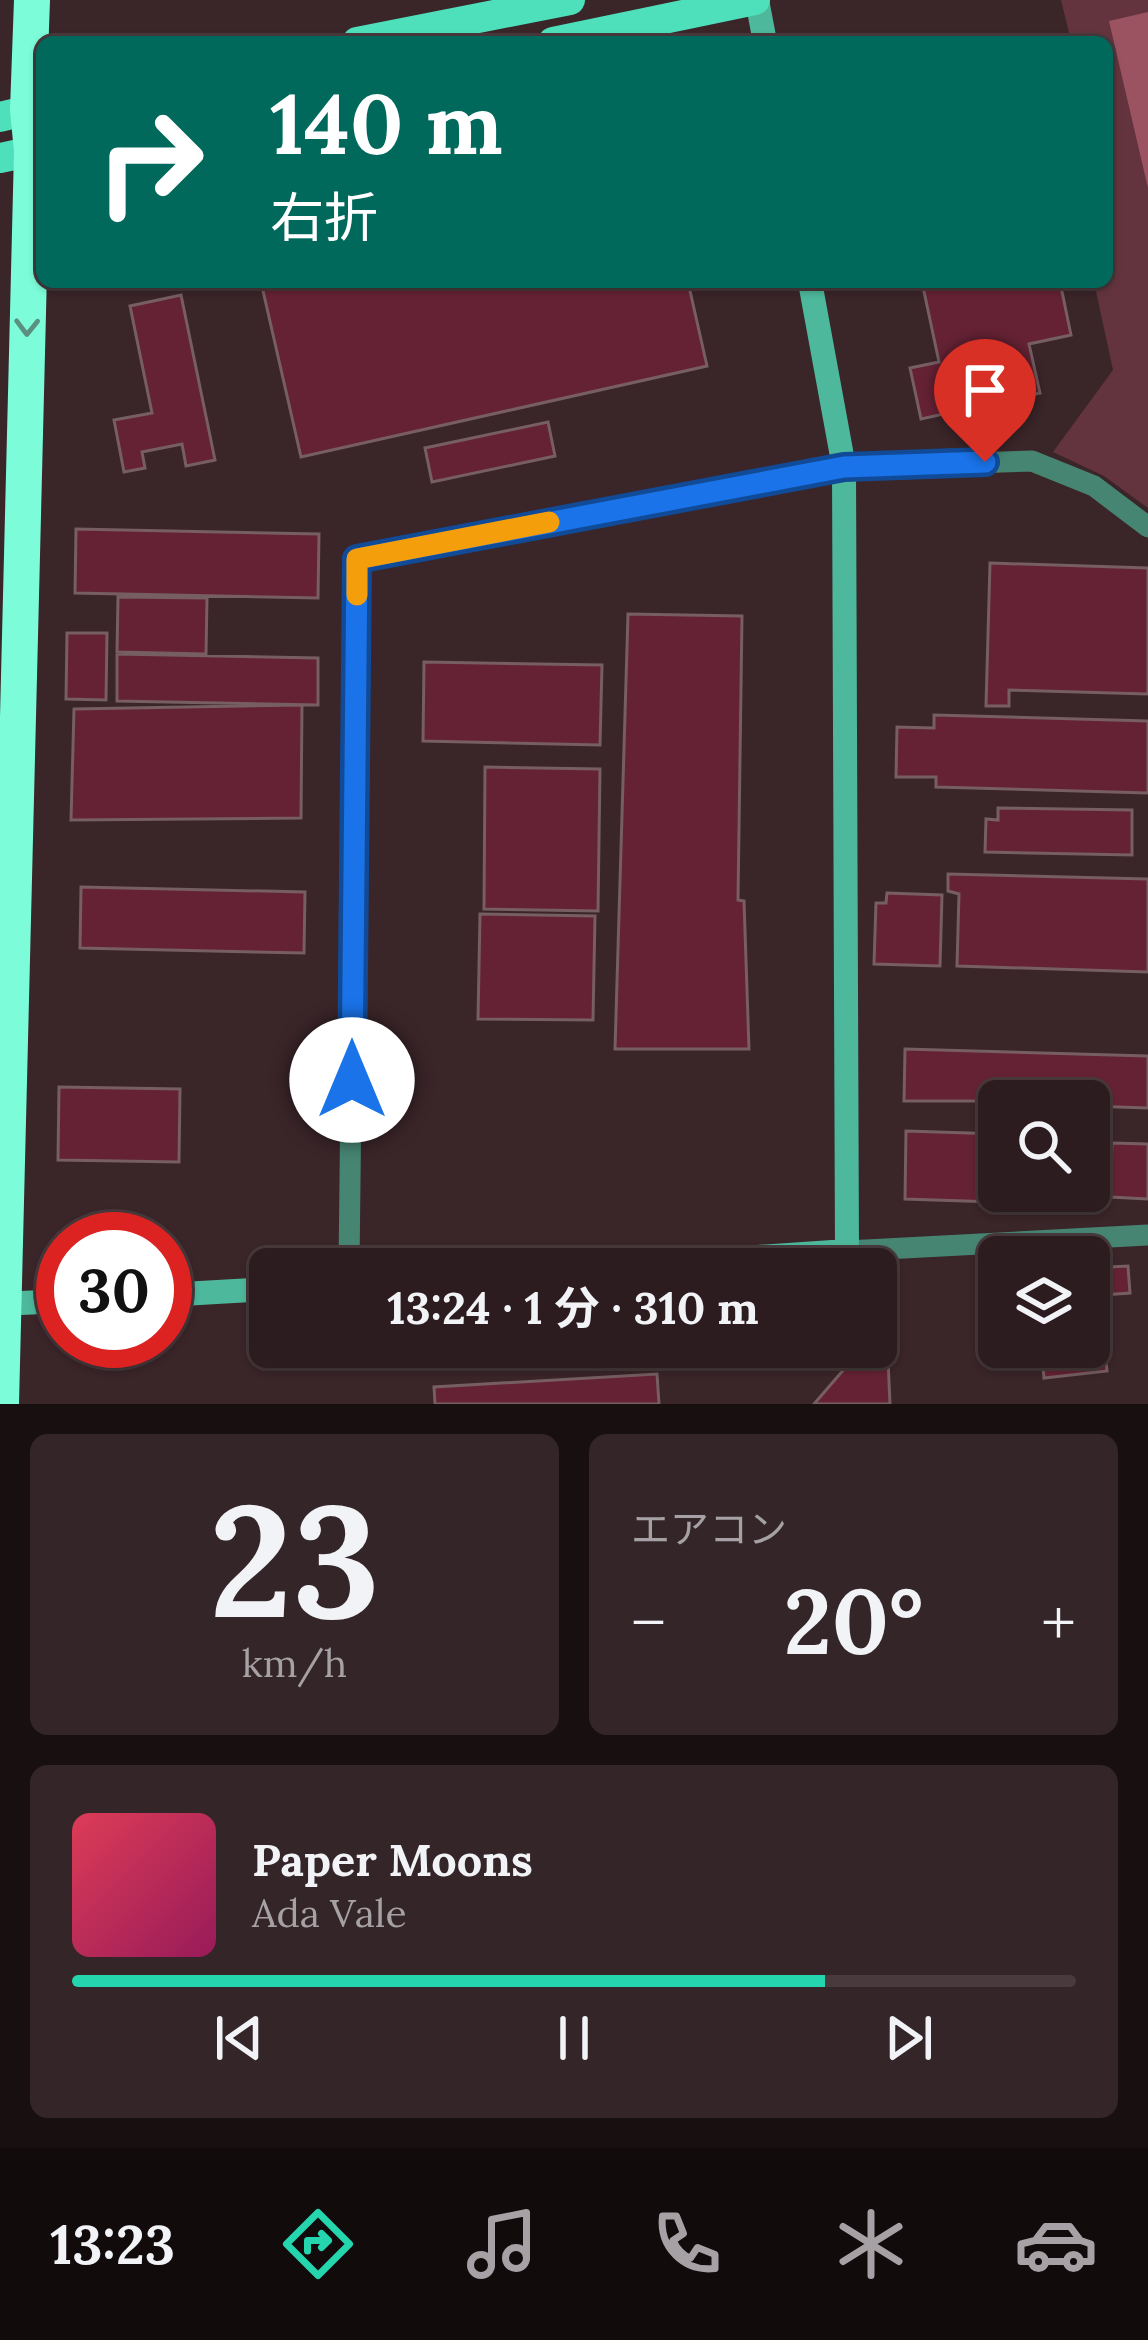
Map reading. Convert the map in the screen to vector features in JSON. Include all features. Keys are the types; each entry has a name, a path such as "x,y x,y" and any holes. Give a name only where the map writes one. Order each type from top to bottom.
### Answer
{"highway":[{"path":"1,1404 23,112 32,0"}],"main road":[{"path":"387,36 570,0"},
{"path":"583,36 756,0"}],"street":[{"path":"756,0 764,36"},
{"path":"812,288 844,467 847,1248"},
{"path":"350,1248 357,559 844,467 1032,461 1094,486 1148,527"},
{"path":"897,1248 1148,1235"},
{"path":"192,1293 249,1290"},
{"path":"1,1304 36,1302"}],"shaded area":[{"path":"1061,0 1148,0 1148,508 1104,476 1053,452 1113,370 1095,288 1113,288 1113,36 1060,36 1069,33"},
{"path":"1148,12 1148,188 1113,36 1109,21"}],"building":[{"path":"262,288 689,288 707,366 301,457"},
{"path":"923,288 1061,288 1071,335 1029,344 1040,393 921,419 910,368 939,362"},
{"path":"181,295 215,460 186,466 182,444 142,452 145,468 124,472 114,420 152,413 130,306"},
{"path":"548,422 555,456 432,482 425,448"},
{"path":"76,529 319,534 318,598 75,593"},
{"path":"990,563 1148,568 1148,694 1009,690 1009,706 986,706"},
{"path":"118,597 207,598 206,654 117,652"},
{"path":"628,614 742,616 738,900 744,901 749,1049 615,1049"},
{"path":"67,633 107,633 106,700 66,699"},
{"path":"117,654 318,658 318,705 117,701"},
{"path":"424,662 602,665 600,745 423,741"},
{"path":"302,705 301,818 71,820 74,709"},
{"path":"934,715 1148,721 1148,793 936,787 936,777 896,777 897,727 934,728"},
{"path":"485,767 600,769 598,911 484,909"},
{"path":"998,808 1132,810 1132,855 985,852 986,819 998,820"},
{"path":"948,874 1148,879 1148,972 957,966 959,894 948,891"},
{"path":"81,887 305,892 304,953 80,948"},
{"path":"887,893 942,895 940,966 874,964 876,903 886,903"},
{"path":"480,914 595,916 593,1020 478,1019"},
{"path":"905,1049 1148,1056 1148,1108 1110,1107 1110,1080 978,1080 978,1101 904,1101"},
{"path":"59,1087 180,1089 179,1162 58,1160"},
{"path":"906,1131 978,1133 978,1201 905,1199"},
{"path":"1112,1143 1148,1144 1148,1199 1110,1197"},
{"path":"1128,1266 1130,1293 1110,1294 1110,1267"},
{"path":"845,1368 888,1368 890,1404 814,1404"},
{"path":"1043,1368 1107,1368 1107,1371 1044,1378"},
{"path":"657,1374 659,1404 435,1404 434,1387"}],"slow traffic":[{"path":"357,595 357,559 549,522"}],"route":[{"path":"352,1080 357,559 844,467 985,462"}]}
